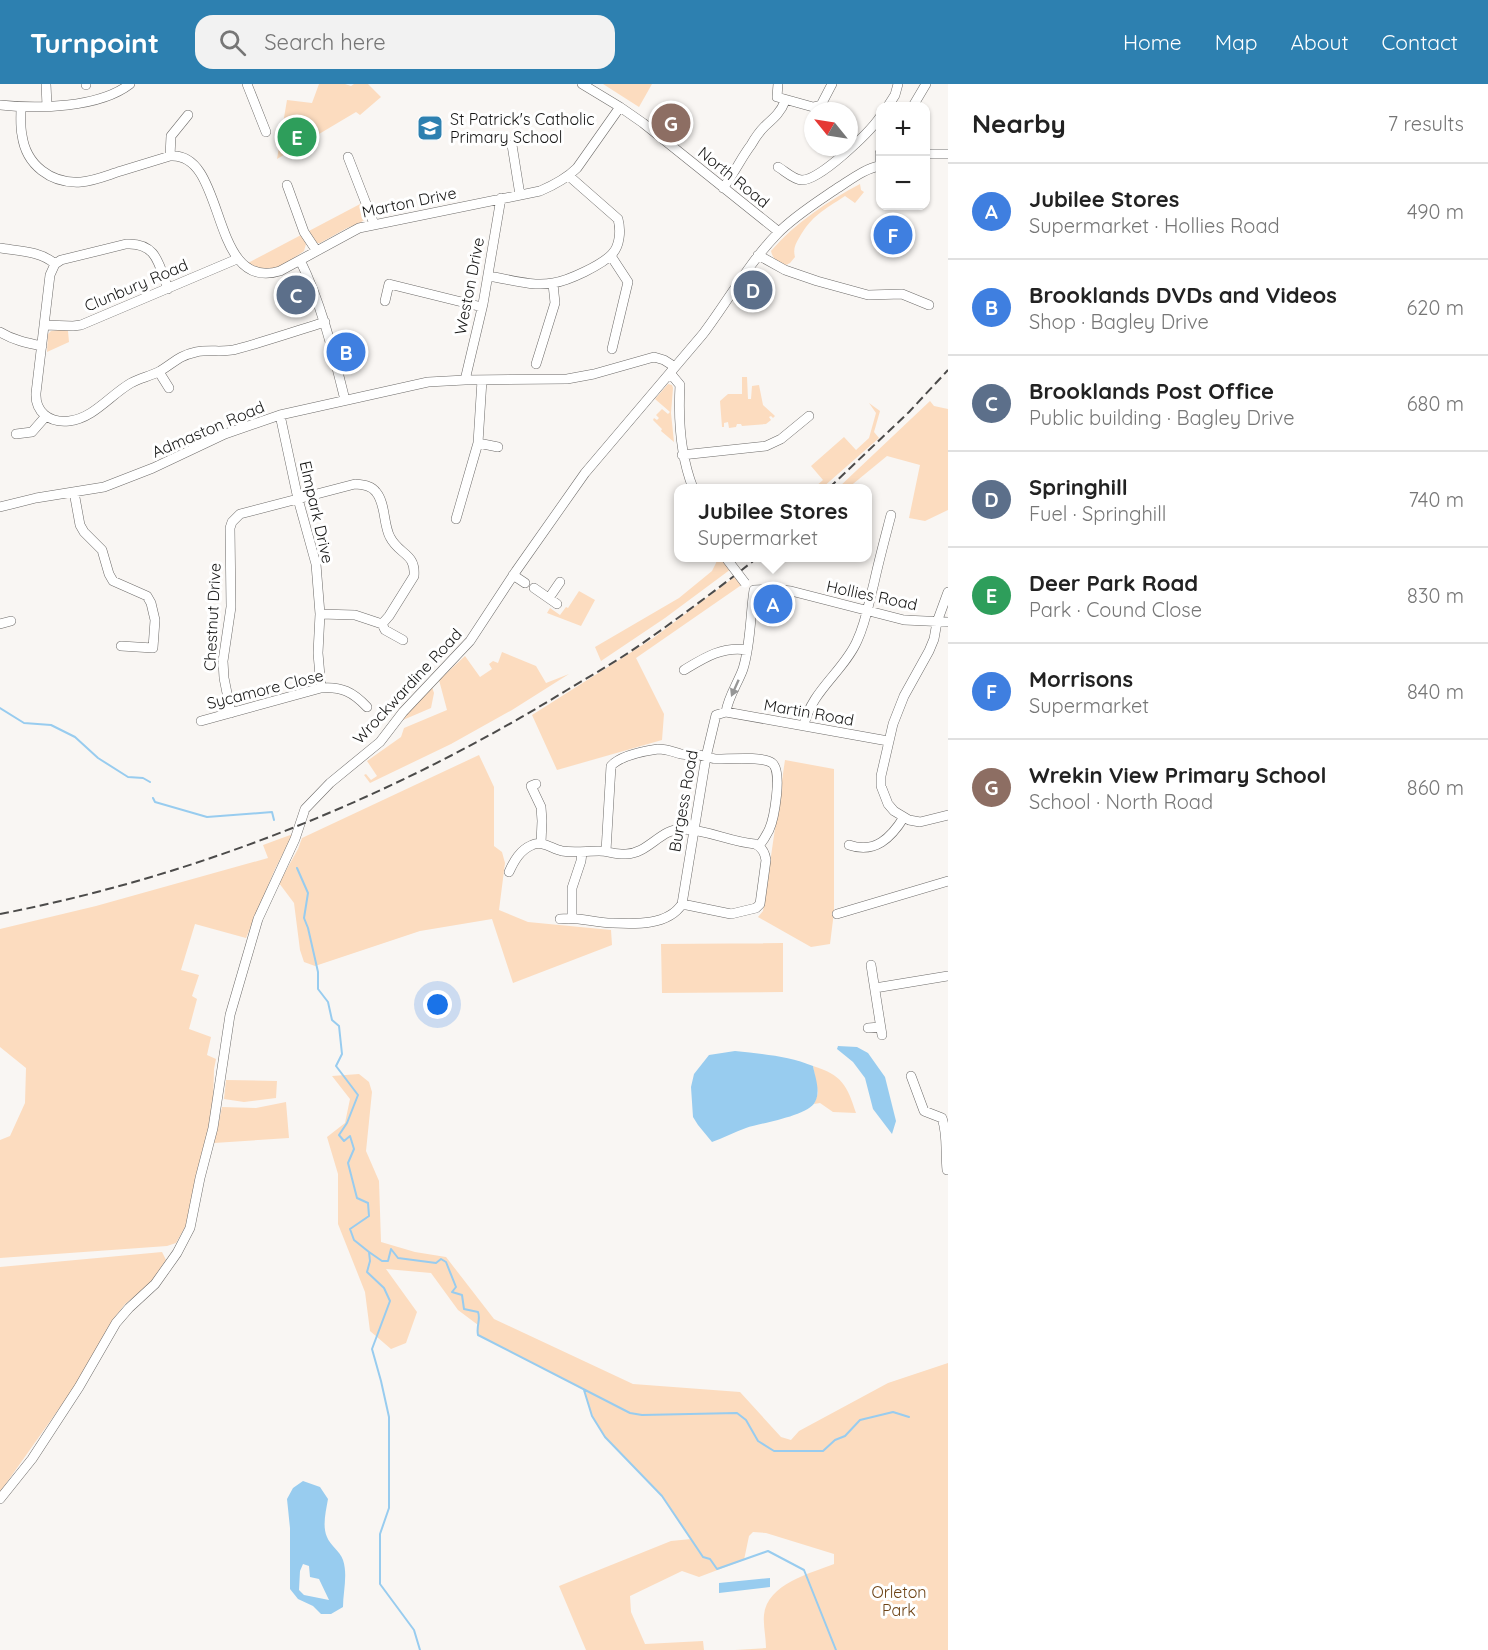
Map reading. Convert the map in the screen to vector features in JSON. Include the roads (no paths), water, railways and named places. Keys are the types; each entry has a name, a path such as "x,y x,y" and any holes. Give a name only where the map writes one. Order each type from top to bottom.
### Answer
{"street":[{"path":"46,84 47,106"},
{"path":"0,105 21,107 85,102 103,98 130,84"},
{"path":"247,84 266,132"},
{"name":"North Road","path":"582,84 620,106 643,123 779,232"},
{"path":"778,84 777,97 813,107 821,105 832,84"},
{"path":"891,102 898,84"},
{"path":"915,102 926,84"},
{"path":"723,188 734,174 748,148 782,110 785,100"},
{"name":"Marton Drive","path":"237,259 252,271 269,274 280,271 353,230 540,191 555,185 577,168 620,106"},
{"path":"21,107 22,135 26,152 32,163 54,178 81,182 170,156 178,156 186,160 197,169 207,186 237,259"},
{"path":"170,156 171,136 183,128 188,115"},
{"path":"778,167 798,180 809,180 829,167 865,135 876,122"},
{"path":"513,144 520,195"},
{"path":"930,154 948,154"},
{"path":"348,157 374,224"},
{"name":"Wrockwardine Road","path":"0,1499 38,1450 79,1387 116,1323 155,1284 177,1253 190,1228 213,1128 230,1015 258,919 295,839 305,809 330,783 380,742 403,712 470,641 585,473 721,311 758,255 779,232 818,201 876,166"},
{"path":"488,276 521,282 553,284 575,276 611,256 619,239 618,219 569,176"},
{"path":"287,185 304,232 316,250"},
{"name":"Weston Drive","path":"465,380 482,307 501,198"},
{"path":"168,289 156,258 151,251 136,243 61,260 55,264 50,275 44,325 36,401 39,410 46,416 66,421 77,419 90,413 132,383 159,372 178,358 196,352 234,350 325,322"},
{"path":"0,248 33,253 55,264"},
{"path":"758,255 785,270 817,281 868,295 902,294 929,305"},
{"path":"611,256 628,282 612,349"},
{"name":"Clunbury Road","path":"44,325 81,325 237,259"},
{"path":"300,260 313,286 325,322 345,400"},
{"path":"385,301 390,284 482,307"},
{"path":"535,359 555,303 553,284"},
{"path":"0,332 24,343 42,346"},
{"name":"Admaston Road","path":"0,507 36,498 104,487 153,468 225,434 280,414 428,382 567,379 594,375 654,357 664,360 673,370"},
{"path":"673,370 680,385 678,412 682,454 691,484"},
{"path":"159,372 170,388"},
{"path":"456,519 478,443 482,380"},
{"name":"Elmpark Drive","path":"280,414 298,499 316,564 320,614 318,653 321,688"},
{"path":"16,434 32,432 46,416"},
{"path":"682,454 766,446 781,440 808,416"},
{"path":"478,443 498,447"},
{"name":"Chestnut Drive","path":"231,713 223,661 231,607 230,528 240,514 355,484 374,489 379,496 387,531 395,545 413,561 415,568 414,576 389,616 381,624"},
{"path":"74,492 80,525 102,550 113,581 147,597 151,603 155,620 153,648 121,646"},
{"path":"804,726 806,716 816,698 846,661 857,642 891,515"},
{"path":"726,712 743,668 752,624 754,590 745,583 729,562"},
{"path":"513,575 557,604"},
{"path":"549,598 560,582"},
{"name":"Hollies Road","path":"754,590 791,591 904,620 948,622"},
{"path":"948,592 929,651 904,696 888,741 881,776 881,786 888,804 904,817 920,822 948,815"},
{"path":"320,614 355,615 381,624 386,630 403,640"},
{"path":"0,624 11,621"},
{"path":"684,670 716,647 747,650"},
{"name":"Sycamore Close","path":"201,721 321,688 339,687 358,698 367,707"},
{"name":"Martin Road","path":"726,712 888,741"},
{"name":"Burgess Road","path":"682,904 706,757 716,715 726,712"},
{"path":"606,851 610,771 614,763 628,756 659,749 715,759 760,759 775,765 778,779 773,815 770,828 759,846"},
{"path":"536,784 531,786 541,807 541,843"},
{"path":"849,845 860,849 887,840 904,817"},
{"path":"509,872 522,851 533,844 541,843 558,850 582,853 606,851 629,855 641,850 667,832 682,829 759,846 765,853 760,904 756,908 730,914 682,904 671,915 655,922 639,924 611,923 572,917 560,919"},
{"path":"572,917 572,888 582,853"},
{"path":"504,856 514,861"},
{"path":"837,914 948,881"},
{"path":"868,1029 881,1031 871,965"},
{"path":"875,988 948,976"},
{"path":"911,1076 924,1111 945,1116 948,1139 945,1152 947,1170"}],"water":[{"path":"838,1046 857,1047 868,1053 885,1077 896,1121 892,1134 873,1109 865,1078 853,1062 837,1049"},
{"path":"735,1051 765,1054 813,1066 818,1089 815,1102 811,1107 794,1115 746,1128 712,1142 693,1117 691,1087 694,1074 709,1055"},
{"path":"303,1481 320,1487 328,1499 325,1518 326,1533 328,1540 342,1557 345,1572 343,1607 331,1614 321,1614 313,1606 298,1599 290,1589 290,1528 287,1499 293,1488","holes":["303,1564 309,1566 310,1577 319,1579 329,1600 304,1595 299,1590 300,1571"]},
{"path":"770,1578 770,1587 719,1593 719,1583"}],"waterway":[{"path":"0,708 24,723 51,725 75,737 98,758 128,777 143,778 150,782"},
{"path":"153,798 155,802 207,817 272,812 274,820"},
{"path":"297,868 308,893 304,918 318,972 318,989 328,1002 332,1020 339,1026 342,1054 336,1066 358,1095 347,1123 339,1135 344,1141 350,1136 354,1149 348,1163 357,1198 368,1203 369,1216 350,1229 354,1240 369,1252 370,1261 367,1272 384,1288 390,1301 372,1349 389,1417 389,1508 380,1534 380,1584 414,1630 420,1650"},
{"path":"369,1252 382,1261 388,1261 391,1249 398,1258 436,1263 441,1259 446,1262 456,1287 452,1292 462,1295 464,1309 478,1312 478,1335 630,1413 642,1415 737,1413 746,1420 758,1441 774,1451 823,1451 835,1440 845,1436 860,1420 893,1412 909,1417"},
{"path":"584,1390 592,1416 605,1437 662,1496 703,1557 710,1559 717,1569 768,1551 804,1570 836,1650"}],"railway":[{"path":"833,484 909,412 948,370"},
{"path":"0,914 75,898 149,878 294,828 364,798 501,729 613,662 670,624 752,562"}],"place":[{"name":"Wrekin View Primary School","path":"671,123"},
{"name":"St Patrick's Catholic Primary School","path":"430,128"},
{"name":"Deer Park Road","path":"297,137"},
{"name":"Morrisons","path":"893,235"},
{"name":"Springhill","path":"753,290"},
{"name":"Brooklands Post Office","path":"296,295"},
{"name":"Brooklands DVDs and Videos","path":"346,352"},
{"name":"Jubilee Stores","path":"773,604"}],"park label":[{"name":"Orleton Park","path":"899,1601"}]}
